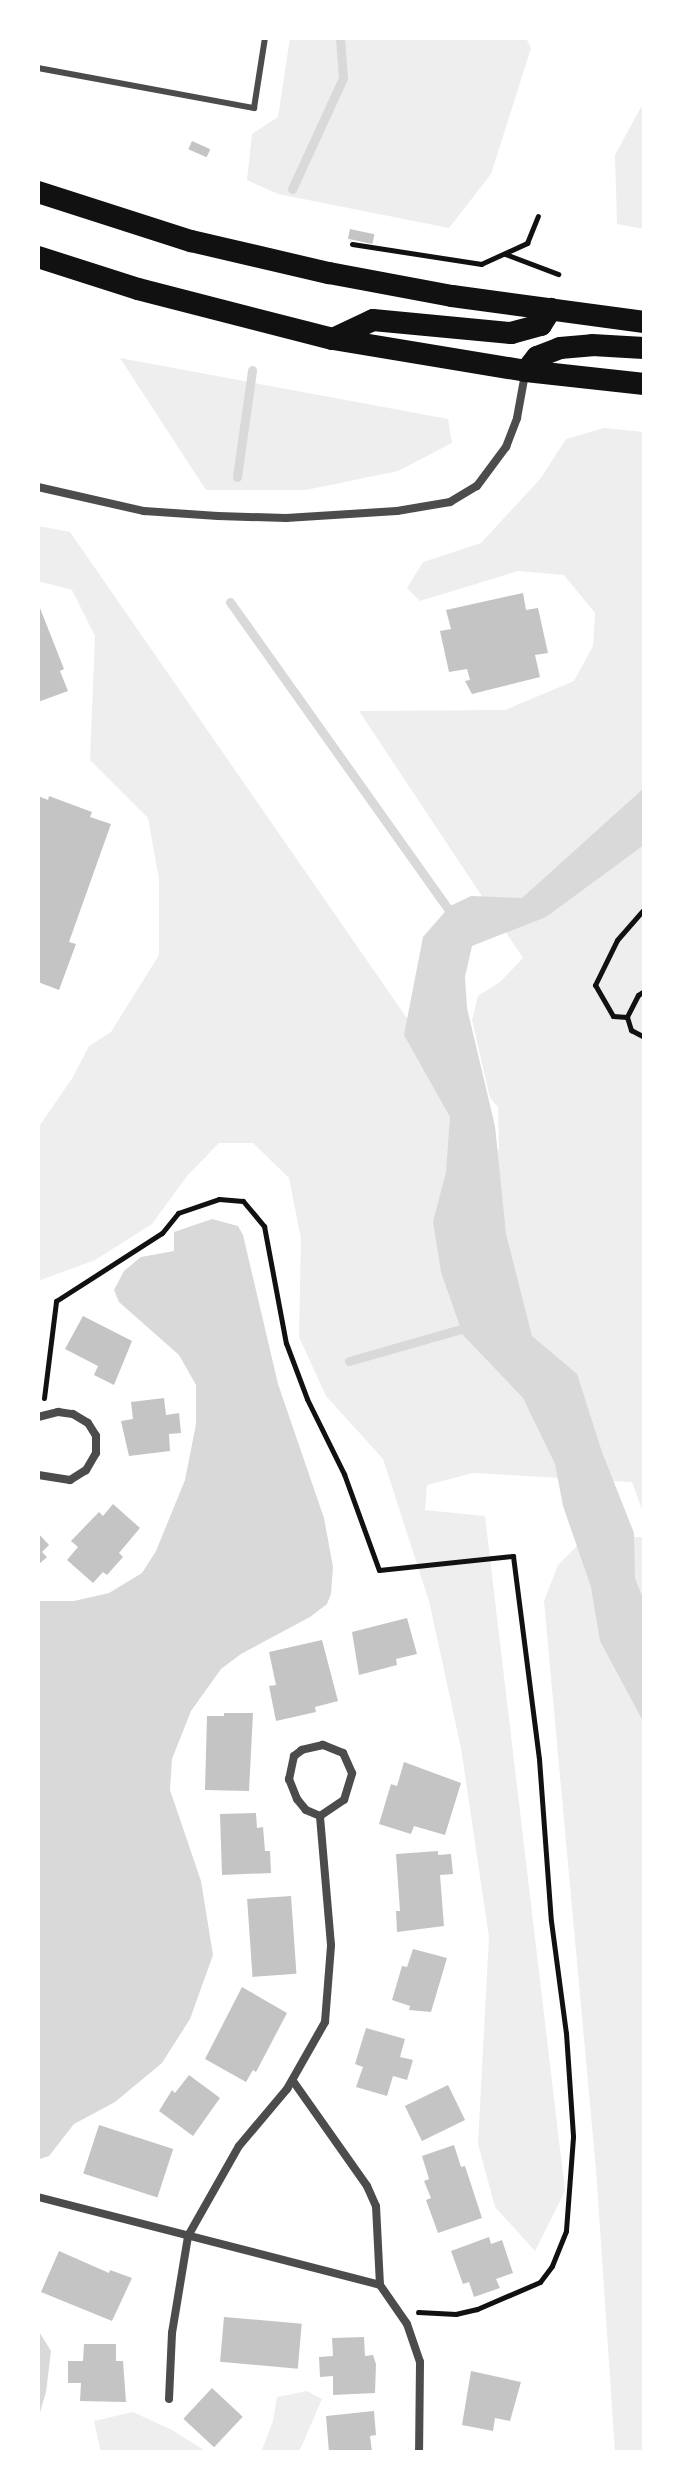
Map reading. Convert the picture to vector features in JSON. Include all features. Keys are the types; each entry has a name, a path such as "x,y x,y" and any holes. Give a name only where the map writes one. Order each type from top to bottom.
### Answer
{"highway":[{"path":"38,192 179,237 243,253 452,296 644,322"},
{"path":"38,257 138,289 333,339 526,371 644,384"},
{"path":"333,339 373,320 511,333 541,325 551,309"},
{"path":"526,371 537,357 560,348 592,345 644,348"}],"street":[{"path":"38,487 144,511 218,516 286,518 397,511 450,502 477,486 506,447 517,418 526,371"},
{"path":"38,1475 70,1480 86,1470 96,1453 96,1436 88,1423 73,1414 40,1416"},
{"path":"323,1745 343,1753 352,1773 344,1800 320,1816 306,1810 297,1799 289,1779 294,1756 323,1745"},
{"path":"169,2399 172,2333 188,2236 239,2146 293,2081 325,2022 331,1945 320,1816"},
{"path":"293,2081 367,2186 376,2206 380,2285 398,2309 420,2362 419,2452"},
{"path":"38,2197 380,2285"}],"lane":[{"path":"38,68 254,108 265,38"}],"path":[{"path":"352,244 481,264 527,243 538,216"},
{"path":"504,253 558,274"},
{"path":"627,1017 613,1016 595,985 617,940 644,909"},
{"path":"644,991 638,995 627,1017 631,1030 644,1037"},
{"path":"40,1416 56,1301 162,1233 178,1213 219,1199 243,1201 264,1226 286,1343 307,1399 344,1474 379,1570 513,1556 539,1759 551,1921 566,2033 573,2137 566,2231 552,2266 540,2282 498,2302 456,2314 398,2309"}],"shaded area":[{"path":"290,38 526,38 531,48 491,174 449,228 278,194 247,180 252,134 278,117"},
{"path":"641,107 644,107 644,229 617,224 615,155"},
{"path":"120,358 448,419 452,443 398,471 306,490 206,490"},
{"path":"604,428 644,432 644,1515 632,1482 473,1473 427,1485 425,1510 485,1516 565,2191 535,2251 495,2207 478,2144 489,1937 461,1748 429,1601 383,1459 326,1396 299,1337 301,1239 289,1178 253,1143 219,1143 187,1176 152,1224 95,1260 38,1281 38,1128 73,1077 89,1046 111,1032 159,955 159,879 148,818 90,760 95,636 72,590 38,581 38,526 70,532 499,1151 498,1107 490,1098 472,1020 478,996 500,982 523,958 359,711 505,710 574,681 593,646 595,613 564,575 518,571 420,601 407,588 423,562 481,543 541,478 566,439"},
{"path":"644,788 644,845 546,917 472,946 465,977 467,1008 495,1126 506,1234 532,1336 577,1374 602,1452 634,1533 635,1578 644,1601 644,1723 600,1641 591,1587 563,1506 555,1464 523,1398 463,1335 441,1272 433,1222 446,1172 450,1117 404,1035 423,937 450,906 471,896 522,898"},
{"path":"212,1219 238,1226 243,1235 278,1384 324,1518 333,1567 331,1594 327,1604 310,1617 241,1654 221,1669 191,1711 172,1759 170,1790 201,1881 213,1955 190,2019 162,2063 115,2102 74,2124 49,2156 40,2159 38,1601 74,1601 109,1593 142,1573 156,1551 185,1480 196,1424 196,1385 179,1355 119,1302 114,1290 124,1271 141,1257 174,1251 174,1232"},
{"path":"586,1537 644,1537 644,2452 615,2452 596,2170 544,1601 558,1565"},
{"path":"38,2330 51,2351 46,2392 38,2419"},
{"path":"307,2391 322,2399 299,2452 261,2452 273,2421 277,2397"},
{"path":"133,2412 172,2430 207,2452 101,2452 94,2421"}],"building":[{"path":"192,141 210,149 207,157 188,149"},
{"path":"350,229 374,234 372,244 348,239"},
{"path":"523,593 526,610 538,608 548,653 535,655 540,677 472,694 465,681 470,680 467,669 449,672 440,631 451,629 446,610"},
{"path":"38,603 64,669 60,671 68,691 38,702"},
{"path":"38,796 48,800 49,796 92,812 90,817 111,824 69,942 76,944 59,990 38,982"},
{"path":"83,1316 132,1341 114,1385 94,1375 98,1366 65,1349"},
{"path":"164,1398 166,1415 179,1413 181,1433 169,1434 170,1451 129,1456 121,1421 133,1419 131,1402"},
{"path":"113,1504 140,1528 119,1553 123,1557 107,1575 103,1572 93,1583 67,1560 78,1547 71,1541 99,1512 103,1516"},
{"path":"38,1533 49,1545 42,1552 47,1557 38,1565"},
{"path":"407,1618 417,1654 396,1659 397,1665 359,1675 352,1632"},
{"path":"322,1640 338,1701 315,1707 316,1712 276,1721 269,1686 276,1685 269,1652"},
{"path":"224,1713 253,1713 249,1791 205,1790 207,1716 224,1716"},
{"path":"404,1762 461,1783 445,1835 414,1826 411,1834 379,1824 391,1784 397,1786"},
{"path":"256,1813 257,1828 263,1827 265,1851 270,1851 271,1873 222,1875 220,1814"},
{"path":"438,1851 438,1855 451,1854 453,1874 440,1875 444,1926 397,1932 396,1911 400,1911 396,1854"},
{"path":"291,1896 296,1974 253,1977 247,1899"},
{"path":"413,1949 447,1958 431,2012 409,2010 410,2006 392,2000 402,1966 407,1967"},
{"path":"242,1987 287,2013 256,2072 253,2070 246,2082 205,2059"},
{"path":"366,2028 405,2039 400,2057 413,2060 407,2080 393,2076 387,2096 356,2087 363,2067 355,2064"},
{"path":"189,2075 220,2098 193,2136 159,2111 172,2090 175,2093"},
{"path":"448,2085 465,2120 422,2141 405,2106"},
{"path":"99,2125 173,2149 157,2198 83,2174"},
{"path":"454,2145 461,2167 465,2166 482,2218 438,2233 426,2200 431,2198 424,2181 429,2179 422,2156"},
{"path":"489,2237 491,2244 502,2240 513,2273 496,2279 500,2288 474,2297 469,2282 463,2284 451,2251"},
{"path":"59,2251 109,2273 110,2270 132,2278 112,2321 41,2292"},
{"path":"224,2317 302,2324 298,2369 220,2362"},
{"path":"364,2337 365,2356 373,2355 376,2364 375,2393 333,2395 333,2376 320,2377 319,2357 333,2356 332,2338"},
{"path":"84,2344 116,2344 116,2361 123,2361 126,2402 80,2401 81,2383 68,2383 68,2361 83,2361"},
{"path":"471,2371 521,2382 510,2421 495,2418 493,2431 462,2425"},
{"path":"212,2388 243,2417 214,2447 183,2419"},
{"path":"374,2411 376,2435 370,2436 372,2452 329,2452 326,2416"}],"waterway":[{"path":"292,189 343,78 340,38"},
{"path":"237,477 252,370"},
{"path":"230,602 455,919"},
{"path":"349,1361 472,1326"}]}
